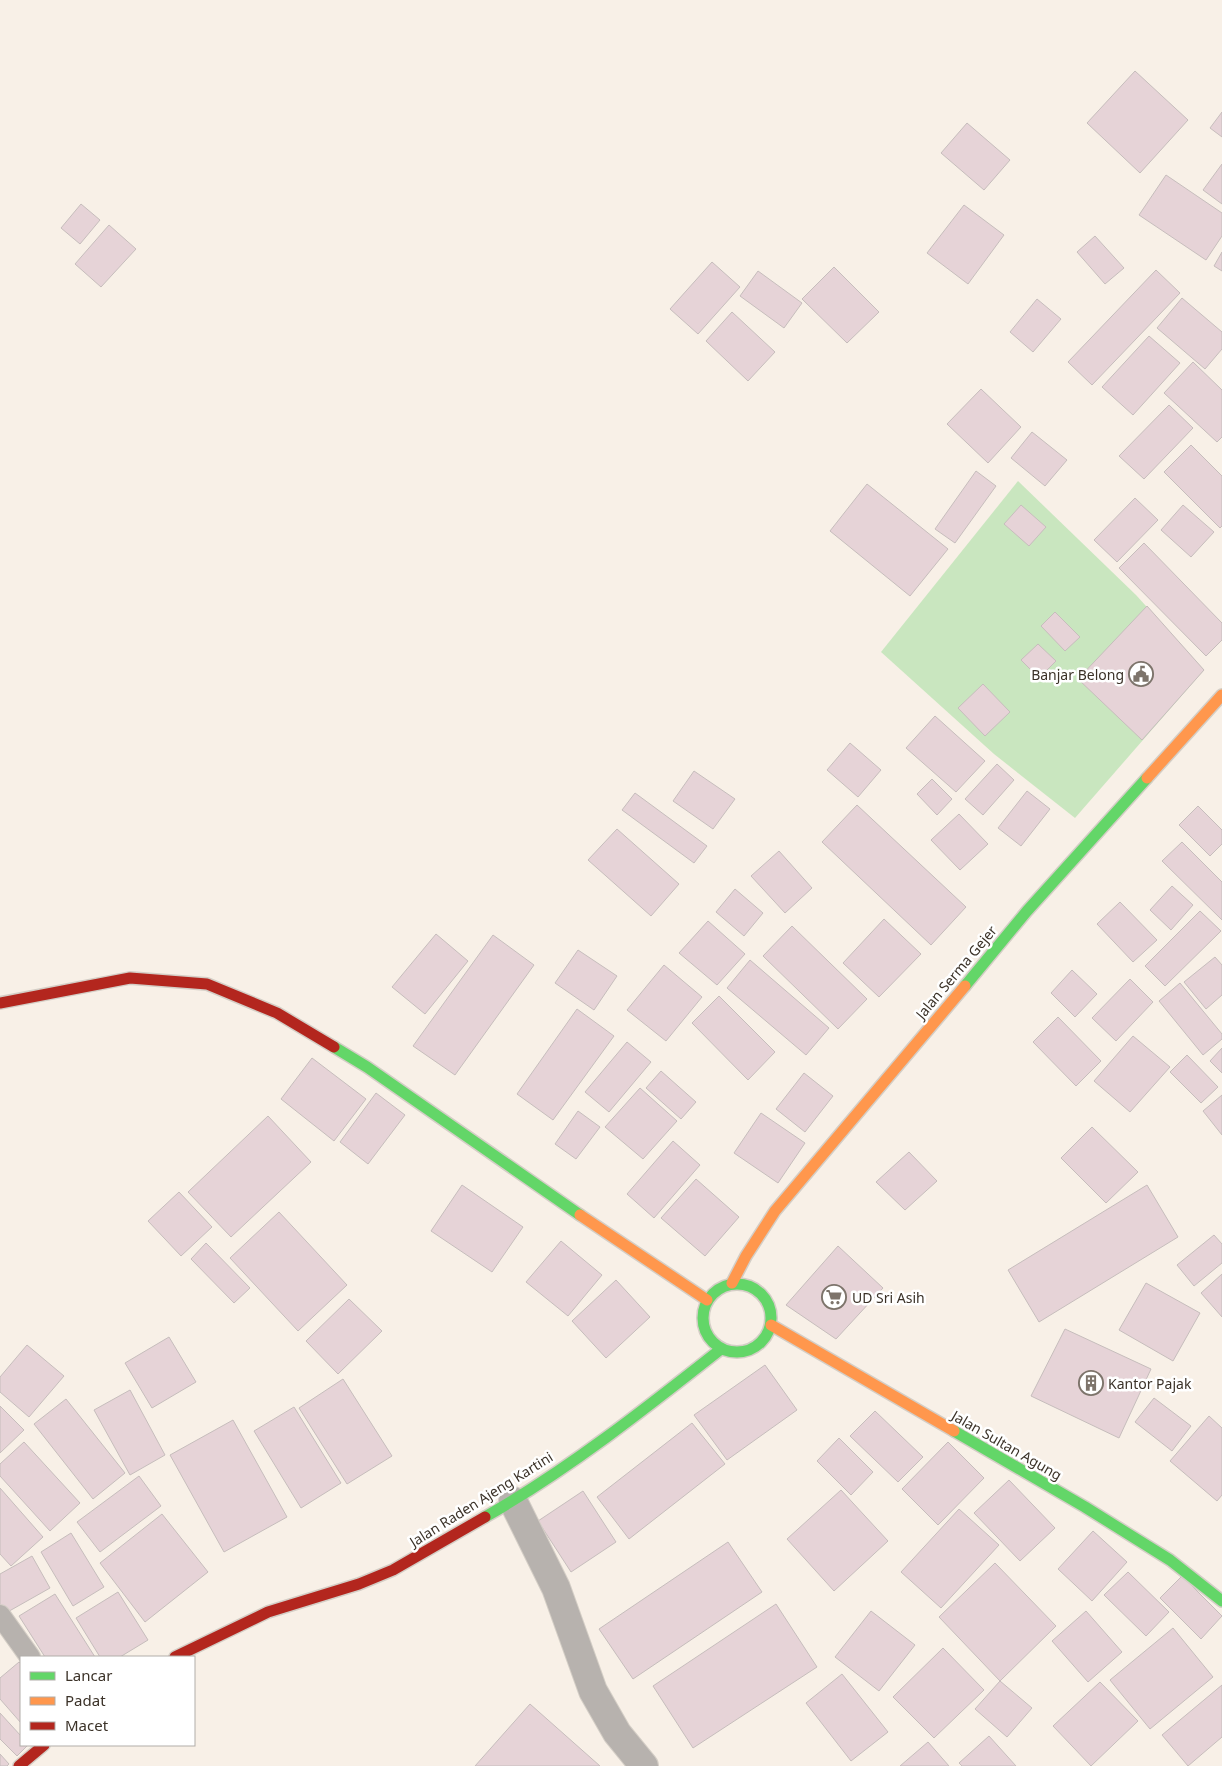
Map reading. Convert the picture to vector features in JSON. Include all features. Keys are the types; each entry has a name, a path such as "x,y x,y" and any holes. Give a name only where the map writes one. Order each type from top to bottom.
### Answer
{"street":[{"name":"Jalan Serma Gejer","path":"732,1283 759,1233 781,1203 942,1014 1027,910 1222,695"},
{"path":"0,1003 130,978 207,984 277,1013 367,1067 550,1195 707,1300"},
{"path":"732,1283 746,1284 759,1291 770,1306 771,1326 766,1337 757,1346 746,1351 734,1352 722,1349 711,1340 704,1328 702,1314 707,1300 717,1289 732,1283"},
{"name":"Jalan Sultan Agung","path":"771,1326 1085,1508 1170,1560 1222,1601"},
{"name":"Jalan Raden Ajeng Kartini","path":"177,1656 268,1612 359,1584 392,1570 513,1501 615,1432 722,1349"},
{"path":"513,1501 556,1588 593,1691 617,1733 644,1766"},
{"path":"19,1766 43,1746"}],"lane":[{"path":"0,1615 29,1656"}],"green space":[{"path":"1018,481 1136,595 1204,670 1075,818 994,754 881,652"}],"building":[{"path":"1135,71 1188,120 1140,173 1087,123"},
{"path":"1222,112 1222,137 1210,128"},
{"path":"967,123 1010,160 984,190 941,153"},
{"path":"1222,164 1222,204 1203,190"},
{"path":"1166,175 1222,213 1222,236 1206,260 1139,215"},
{"path":"81,204 100,220 80,244 61,228"},
{"path":"964,205 1004,235 968,284 927,253"},
{"path":"109,225 136,249 101,287 75,264"},
{"path":"1095,236 1124,268 1105,284 1077,252"},
{"path":"1222,252 1222,271 1214,266"},
{"path":"712,262 740,287 698,334 670,309"},
{"path":"834,267 879,312 847,343 802,299"},
{"path":"1156,270 1180,293 1092,385 1068,362"},
{"path":"758,271 802,303 784,328 740,296"},
{"path":"1182,298 1222,332 1222,349 1205,369 1157,328"},
{"path":"1037,299 1061,319 1033,352 1010,332"},
{"path":"732,312 775,352 748,381 706,341"},
{"path":"1149,336 1180,363 1133,415 1102,387"},
{"path":"1193,362 1222,390 1222,437 1217,442 1164,393"},
{"path":"981,389 1021,427 988,463 947,424"},
{"path":"1169,405 1193,428 1144,479 1119,456"},
{"path":"1032,432 1067,460 1045,486 1011,458"},
{"path":"1191,445 1222,476 1222,526 1220,528 1164,472"},
{"path":"976,471 996,486 955,543 935,529"},
{"path":"867,484 948,549 910,596 830,531"},
{"path":"1135,498 1158,520 1117,562 1094,540"},
{"path":"1021,505 1046,527 1029,546 1004,524"},
{"path":"1183,505 1214,532 1191,557 1161,530"},
{"path":"1144,543 1222,623 1222,640 1206,656 1119,568"},
{"name":"Banjar Belong","path":"1147,606 1204,670 1142,740 1078,679"},
{"path":"1055,612 1080,637 1065,651 1041,626"},
{"path":"1038,644 1056,661 1039,678 1021,660"},
{"path":"983,684 1010,712 985,736 958,708"},
{"path":"935,716 985,761 956,792 906,748"},
{"path":"850,743 881,770 858,797 827,770"},
{"path":"997,764 1014,780 983,815 965,799"},
{"path":"694,771 735,799 713,829 673,801"},
{"path":"932,779 952,799 937,815 917,794"},
{"path":"1027,791 1050,809 1021,846 998,828"},
{"path":"635,793 707,846 694,863 622,810"},
{"path":"857,805 966,907 931,945 822,842"},
{"path":"1198,806 1222,830 1222,844 1210,856 1179,825"},
{"path":"959,814 988,844 960,870 931,840"},
{"path":"617,829 679,884 651,916 588,860"},
{"path":"1182,842 1222,882 1222,920 1162,861"},
{"path":"779,851 812,888 785,913 751,876"},
{"path":"1172,886 1193,905 1171,930 1150,910"},
{"path":"735,889 763,913 744,936 716,912"},
{"path":"1120,902 1157,940 1133,962 1097,924"},
{"path":"1200,911 1221,931 1165,986 1145,966"},
{"path":"884,919 921,954 879,997 843,963"},
{"path":"708,921 745,954 717,985 679,953"},
{"path":"792,926 867,999 838,1029 763,956"},
{"path":"436,934 468,961 425,1014 392,987"},
{"path":"493,935 534,965 455,1075 413,1046"},
{"path":"578,950 617,976 594,1010 555,983"},
{"path":"1215,957 1222,965 1222,995 1206,1009 1184,982"},
{"path":"750,960 829,1028 806,1055 727,988"},
{"path":"664,965 702,997 666,1041 627,1010"},
{"path":"1072,970 1097,994 1075,1017 1051,993"},
{"path":"1130,979 1153,1002 1116,1041 1092,1018"},
{"path":"1180,983 1222,1034 1222,1039 1203,1055 1159,1001"},
{"path":"719,996 775,1052 748,1080 692,1023"},
{"path":"577,1009 614,1036 553,1120 517,1094"},
{"path":"1058,1017 1101,1061 1076,1086 1033,1042"},
{"path":"1133,1036 1170,1067 1130,1112 1094,1081"},
{"path":"627,1042 651,1062 609,1112 585,1092"},
{"path":"1222,1048 1222,1073 1210,1061"},
{"path":"1187,1055 1218,1087 1201,1103 1170,1072"},
{"path":"312,1058 366,1099 334,1141 281,1099"},
{"path":"661,1071 696,1102 681,1119 646,1088"},
{"path":"804,1073 833,1096 805,1132 776,1109"},
{"path":"640,1088 677,1121 643,1159 605,1127"},
{"path":"376,1093 405,1115 368,1164 340,1142"},
{"path":"1222,1095 1222,1135 1203,1111"},
{"path":"578,1111 600,1127 576,1159 555,1144"},
{"path":"761,1113 805,1143 778,1183 734,1153"},
{"path":"268,1116 311,1162 231,1237 188,1192"},
{"path":"1092,1127 1138,1172 1106,1203 1061,1158"},
{"path":"673,1141 700,1165 654,1218 627,1194"},
{"path":"909,1152 937,1181 905,1210 876,1182"},
{"path":"696,1179 739,1217 705,1256 661,1218"},
{"path":"462,1185 523,1227 492,1272 431,1231"},
{"path":"1147,1185 1178,1237 1039,1322 1008,1270"},
{"path":"179,1192 212,1227 181,1256 148,1221"},
{"path":"279,1212 347,1285 298,1331 230,1258"},
{"path":"1214,1235 1222,1244 1222,1263 1194,1286 1177,1265"},
{"path":"561,1241 602,1275 568,1316 526,1282"},
{"path":"206,1243 250,1288 234,1303 191,1259"},
{"name":"UD Sri Asih","path":"838,1246 883,1288 836,1339 786,1305"},
{"path":"1222,1274 1222,1317 1201,1293"},
{"path":"616,1280 650,1317 606,1358 572,1321"},
{"path":"1146,1283 1200,1313 1173,1361 1119,1330"},
{"path":"349,1299 382,1331 338,1374 306,1341"},
{"name":"Kantor Pajak","path":"1065,1329 1151,1369 1119,1438 1031,1396"},
{"path":"169,1337 196,1382 152,1408 125,1363"},
{"path":"27,1345 64,1376 29,1417 0,1392 0,1377"},
{"path":"765,1365 797,1410 727,1460 694,1415"},
{"path":"343,1379 392,1456 347,1484 299,1408"},
{"path":"130,1390 165,1455 130,1475 94,1410"},
{"path":"1154,1398 1191,1426 1172,1451 1135,1422"},
{"path":"66,1399 125,1473 93,1499 34,1424"},
{"path":"0,1406 24,1430 0,1453"},
{"path":"294,1407 341,1483 301,1508 254,1431"},
{"path":"875,1411 923,1457 898,1482 850,1436"},
{"path":"1209,1416 1222,1428 1222,1495 1217,1501 1170,1461"},
{"path":"233,1420 287,1517 224,1552 170,1455"},
{"path":"692,1423 725,1464 629,1539 597,1497"},
{"path":"839,1438 873,1472 851,1495 817,1461"},
{"path":"24,1442 80,1503 50,1531 0,1476 0,1464"},
{"path":"948,1442 984,1478 938,1525 902,1489"},
{"path":"139,1476 161,1506 100,1552 77,1522"},
{"path":"1009,1480 1055,1528 1020,1561 974,1513"},
{"path":"0,1488 43,1537 11,1566 0,1554"},
{"path":"841,1490 888,1541 834,1591 787,1539"},
{"path":"583,1491 616,1542 571,1572 538,1521"},
{"path":"959,1509 999,1545 941,1608 901,1572"},
{"path":"162,1514 208,1572 145,1622 100,1563"},
{"path":"1093,1531 1127,1562 1092,1601 1058,1569"},
{"path":"71,1533 104,1587 73,1606 41,1552"},
{"path":"728,1542 762,1592 633,1679 599,1629"},
{"path":"32,1556 50,1588 4,1614 0,1607 0,1574"},
{"path":"995,1563 1056,1626 1000,1681 939,1617"},
{"path":"1128,1572 1169,1612 1146,1636 1104,1595"},
{"path":"1182,1576 1222,1616 1201,1639 1160,1598"},
{"path":"118,1592 148,1640 122,1656 99,1656 76,1618"},
{"path":"55,1594 94,1656 44,1656 19,1616"},
{"path":"776,1604 817,1667 693,1748 653,1686"},
{"path":"871,1611 915,1645 879,1691 835,1657"},
{"path":"1086,1611 1122,1652 1088,1682 1052,1641"},
{"path":"1173,1628 1213,1677 1150,1729 1110,1680"},
{"path":"943,1648 984,1690 934,1738 893,1697"},
{"path":"20,1663 20,1722 0,1699 0,1678"},
{"path":"842,1674 888,1732 851,1761 806,1703"},
{"path":"1000,1681 1032,1708 1007,1737 975,1709"},
{"path":"1100,1682 1138,1721 1091,1766 1053,1726"},
{"path":"1222,1685 1222,1737 1188,1766 1162,1735"},
{"path":"530,1704 600,1766 475,1766"},
{"path":"0,1713 20,1735 20,1746 27,1746 17,1756 0,1739"},
{"path":"989,1736 1016,1766 962,1766 959,1763"},
{"path":"928,1742 949,1766 900,1766"},
{"path":"0,1754 9,1764 7,1766 0,1766"}],"traffic: fast":[{"path":"965,986 1027,911 1147,778"},
{"path":"334,1047 367,1067 580,1215"},
{"path":"730,1284 744,1284 756,1289 766,1299 771,1311 771,1318 771,1325 766,1337 756,1347 744,1352 730,1352 718,1347 708,1337 703,1325 703,1311 708,1299 718,1289 730,1284"},
{"path":"485,1517 577,1459 721,1349"},
{"path":"954,1431 1085,1507 1170,1560 1222,1601"}],"traffic: slow":[{"path":"1147,778 1222,695"},
{"path":"732,1283 746,1256 775,1211 965,986"},
{"path":"580,1215 707,1300"},
{"path":"771,1325 954,1431"}],"traffic: jam":[{"path":"0,1003 130,978 207,984 277,1013 334,1047"},
{"path":"177,1656 268,1612 359,1584 393,1570 485,1517"},
{"path":"19,1766 43,1746"}],"place":[{"name":"Banjar Belong","path":"1141,674"},
{"name":"UD Sri Asih","path":"834,1297"},
{"name":"Kantor Pajak","path":"1091,1383"}]}
